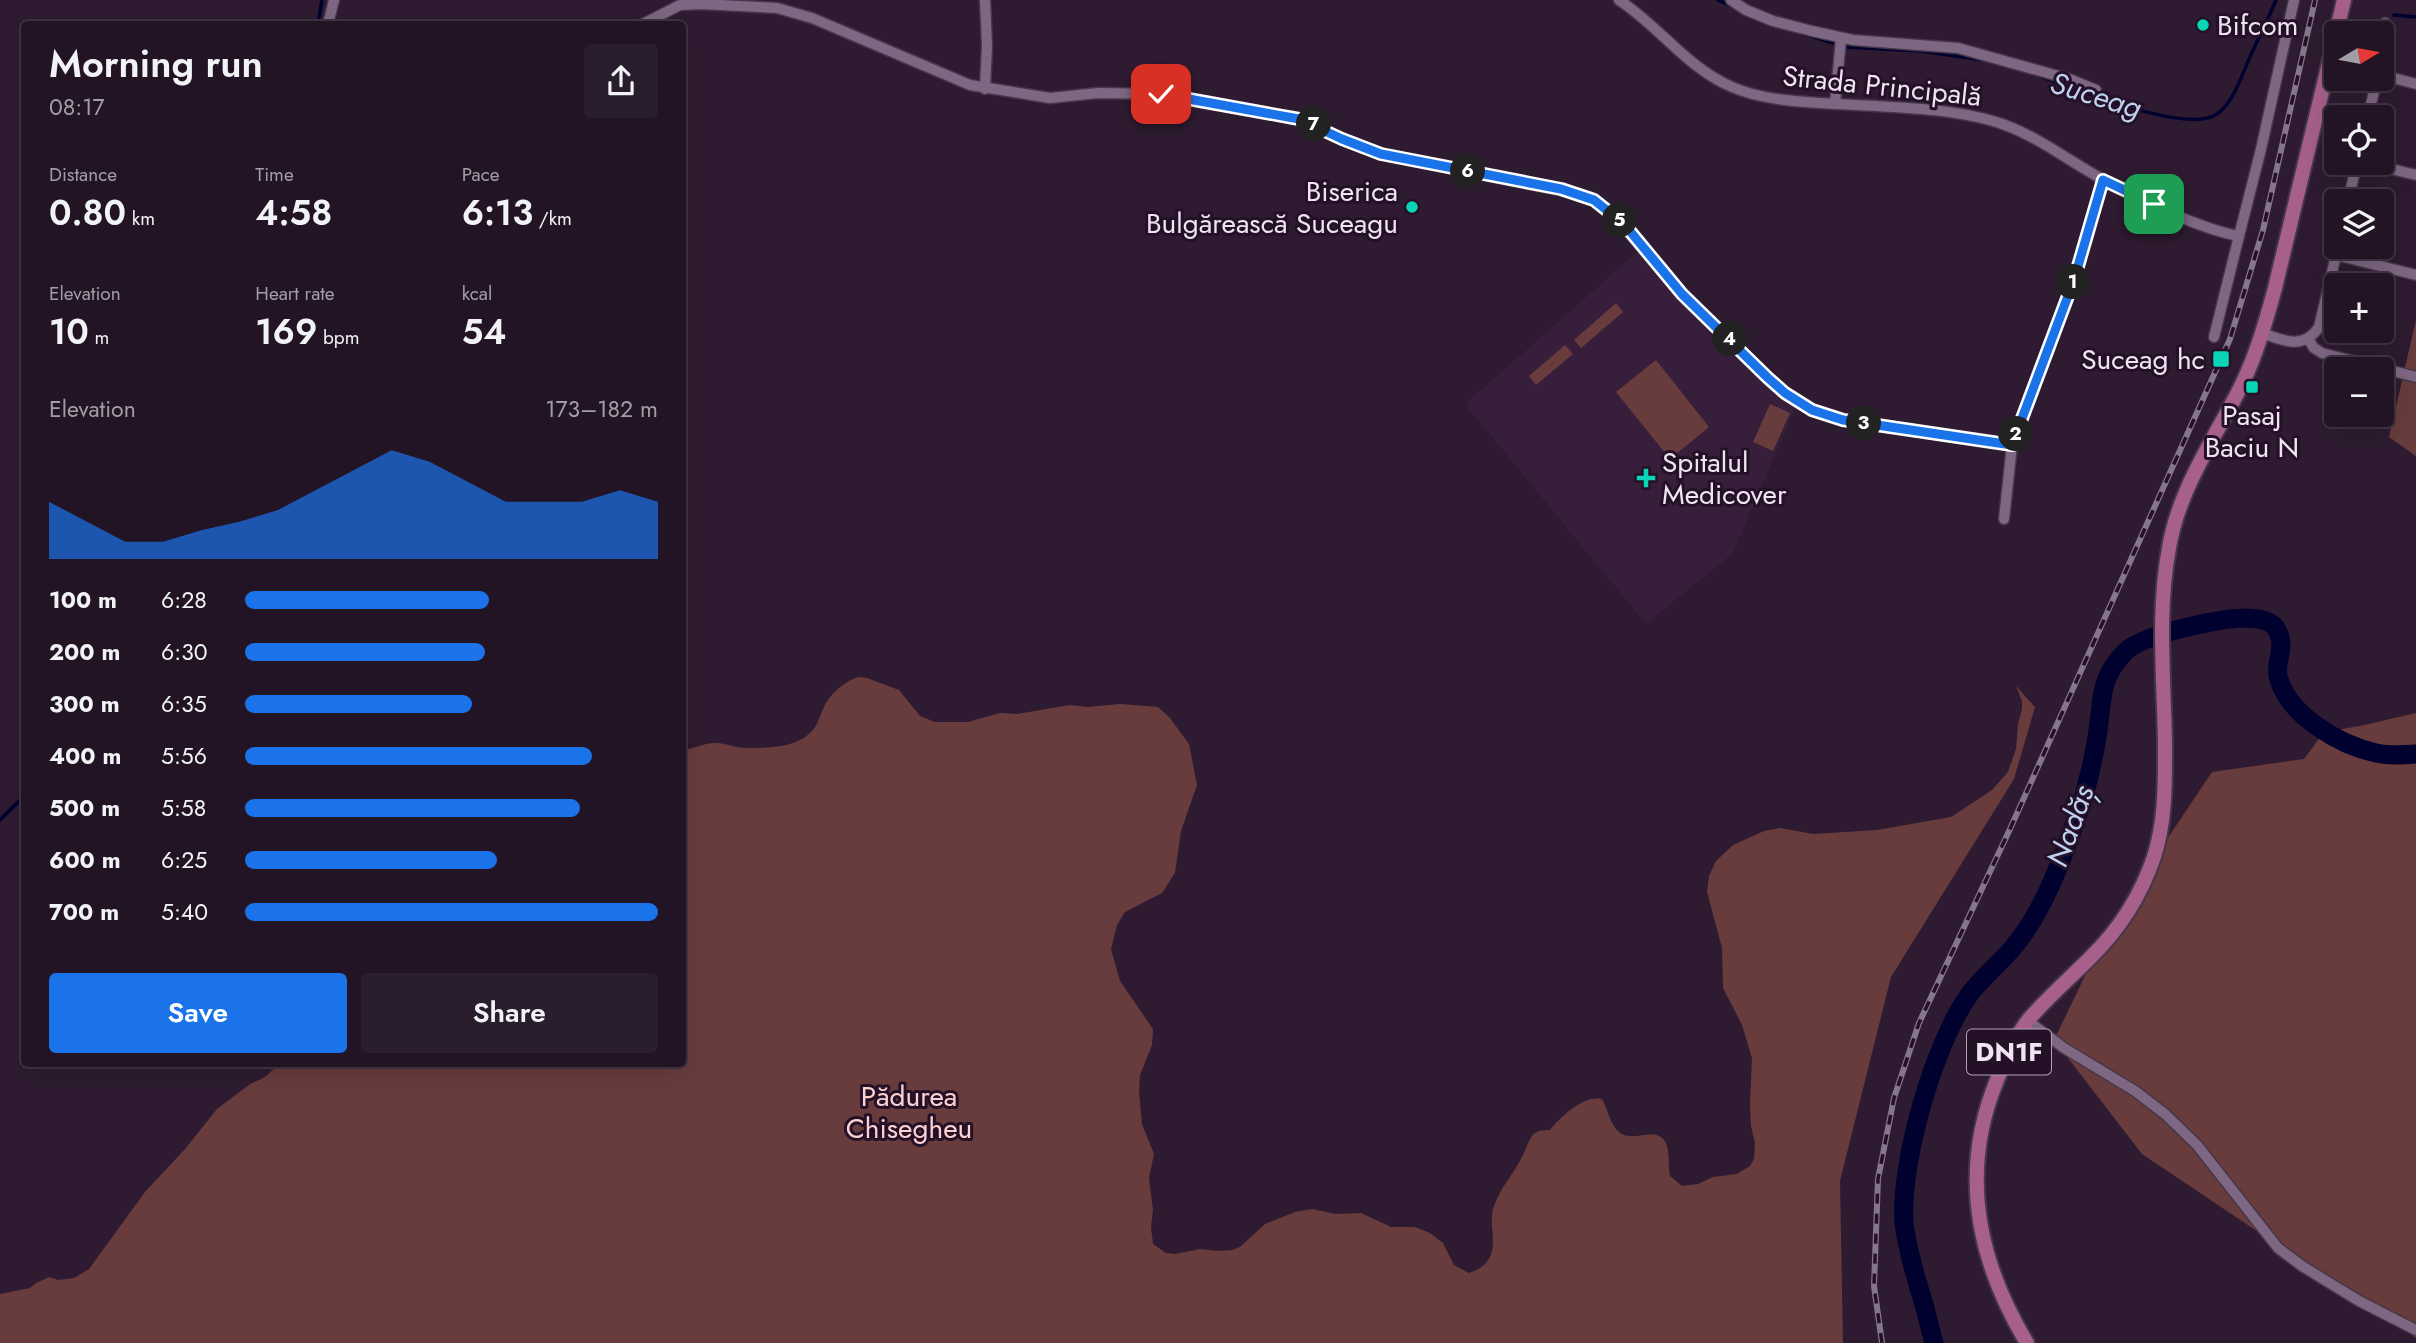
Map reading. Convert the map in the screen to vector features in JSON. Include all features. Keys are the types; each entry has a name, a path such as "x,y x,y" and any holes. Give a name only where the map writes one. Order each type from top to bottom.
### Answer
{"main road":[{"name":"DN1F","path":"2027,1343 2003,1299 1987,1258 1978,1214 1976,1180 1981,1132 1992,1092 2007,1055 2028,1021 2113,933 2146,878 2161,831 2165,797 2163,592 2170,540 2179,510 2197,468 2237,394 2262,333 2344,0"}],"street":[{"path":"329,21 334,0"},
{"path":"985,0 985,89"},
{"name":"Strada Principală","path":"1619,0 1642,16 1693,64 1724,83 1768,97 1978,117 2015,129 2042,142 2103,180 2215,230 2239,236"},
{"path":"1731,0 1746,10 1773,21 1841,44 1958,48 2069,79 2096,90"},
{"path":"2214,337 2261,149 2294,0"},
{"path":"649,21 680,5 777,8 812,18 953,80 985,89 1050,98 1098,93 1161,94 1299,119 1381,154 1579,194 1594,200 1614,214 1682,294 1768,378 1804,405 1843,420 2012,445"},
{"path":"1835,104 1841,44"},
{"path":"2394,78 2416,84"},
{"path":"2394,170 2416,175"},
{"path":"2004,519 2012,445 2074,280 2103,180"},
{"path":"2262,333 2290,342 2313,336 2319,327 2335,259"},
{"path":"2363,259 2416,275"},
{"path":"2308,339 2314,348 2322,353 2416,377"},
{"path":"2028,1021 2064,1048 2135,1091 2165,1114 2197,1145 2278,1248 2358,1301 2416,1330"}],"shaded area":[{"name":"Spitalul Medicover","path":"1643,247 1666,277 1798,401 1733,553 1646,624 1465,404"}],"green space":[{"path":"1616,303 1623,312 1581,348 1574,340"},
{"path":"2416,320 2416,456 2389,437 2391,427 2394,427 2394,415"},
{"path":"1565,345 1573,354 1536,385 1529,376"},
{"path":"1656,360 1709,427 1670,459 1616,392"},
{"path":"1770,404 1790,413 1773,451 1753,442"},
{"name":"Pădurea Chisegheu","path":"858,677 867,678 899,690 920,716 935,722 968,722 1000,713 1017,714 1070,705 1087,707 1120,704 1158,707 1170,718 1189,744 1197,785 1181,831 1175,873 1162,893 1125,912 1117,925 1111,949 1120,981 1153,1029 1152,1045 1140,1075 1139,1092 1142,1124 1154,1154 1149,1178 1153,1244 1166,1253 1175,1254 1200,1249 1232,1250 1240,1247 1265,1224 1295,1212 1312,1209 1336,1214 1361,1213 1391,1227 1415,1227 1430,1233 1443,1243 1454,1265 1469,1273 1481,1267 1490,1257 1493,1245 1493,1209 1531,1138 1538,1131 1550,1130 1567,1113 1588,1100 1602,1099 1611,1122 1620,1133 1626,1136 1657,1135 1662,1138 1667,1147 1670,1176 1682,1186 1698,1184 1713,1177 1737,1174 1750,1166 1754,1159 1755,1143 1750,1103 1752,1058 1742,1025 1723,988 1722,948 1707,892 1709,876 1716,861 1733,845 1764,831 1780,828 1813,834 1877,830 1951,817 1992,790 2008,772 2016,749 2022,709 2016,686 2035,707 2014,779 1891,977 1840,1181 1843,1343 0,1343 0,1294 30,1288 49,1277 58,1280 74,1278 89,1269 145,1192 217,1109 276,1067 686,1067 686,749 711,743 755,748 797,742 810,733 833,694"},
{"path":"2416,713 2416,1338 2142,1154 2054,1040 2110,924 2212,772 2304,759 2324,732"}],"waterway":[{"path":"318,21 322,0"},
{"name":"Suceag","path":"1718,0 1735,8"},
{"name":"Suceag","path":"2031,73 2154,114 2180,119 2202,119 2217,114 2231,98 2276,0"},
{"name":"Suceag","path":"2394,15 2416,17"},
{"name":"Suceag","path":"1798,32 1846,47 1921,51 1983,60"},
{"name":"Nadăș","path":"1934,1343 1906,1239 1904,1222 1908,1168 1922,1104 1956,1016 1974,988 2023,935 2050,887 2083,798 2095,749 2106,680 2125,652 2147,639 2199,624 2232,619 2264,620 2276,628 2280,638 2277,670 2283,690 2303,715 2332,735 2362,749 2386,755 2416,754"},
{"path":"0,820 21,799"}],"railway":[{"path":"1882,1343 1874,1286 1878,1179 1894,1098 1919,1023 2010,829 2230,339 2263,230 2315,0"}],"place":[{"name":"Bifcom","path":"2203,25"},
{"name":"Biserica Bulgărească Suceagu","path":"1412,207"},
{"name":"Suceag hc","path":"2221,359"},
{"name":"Pasaj Baciu N","path":"2252,387"},
{"name":"Spitalul Medicover","path":"1646,478"}],"route":[{"path":"1161,94 1299,119 1381,154 1561,189 1594,200 1624,224 1666,277 1768,378 1804,405 1843,420 2012,445 2074,280 2103,180 2154,204"}]}
